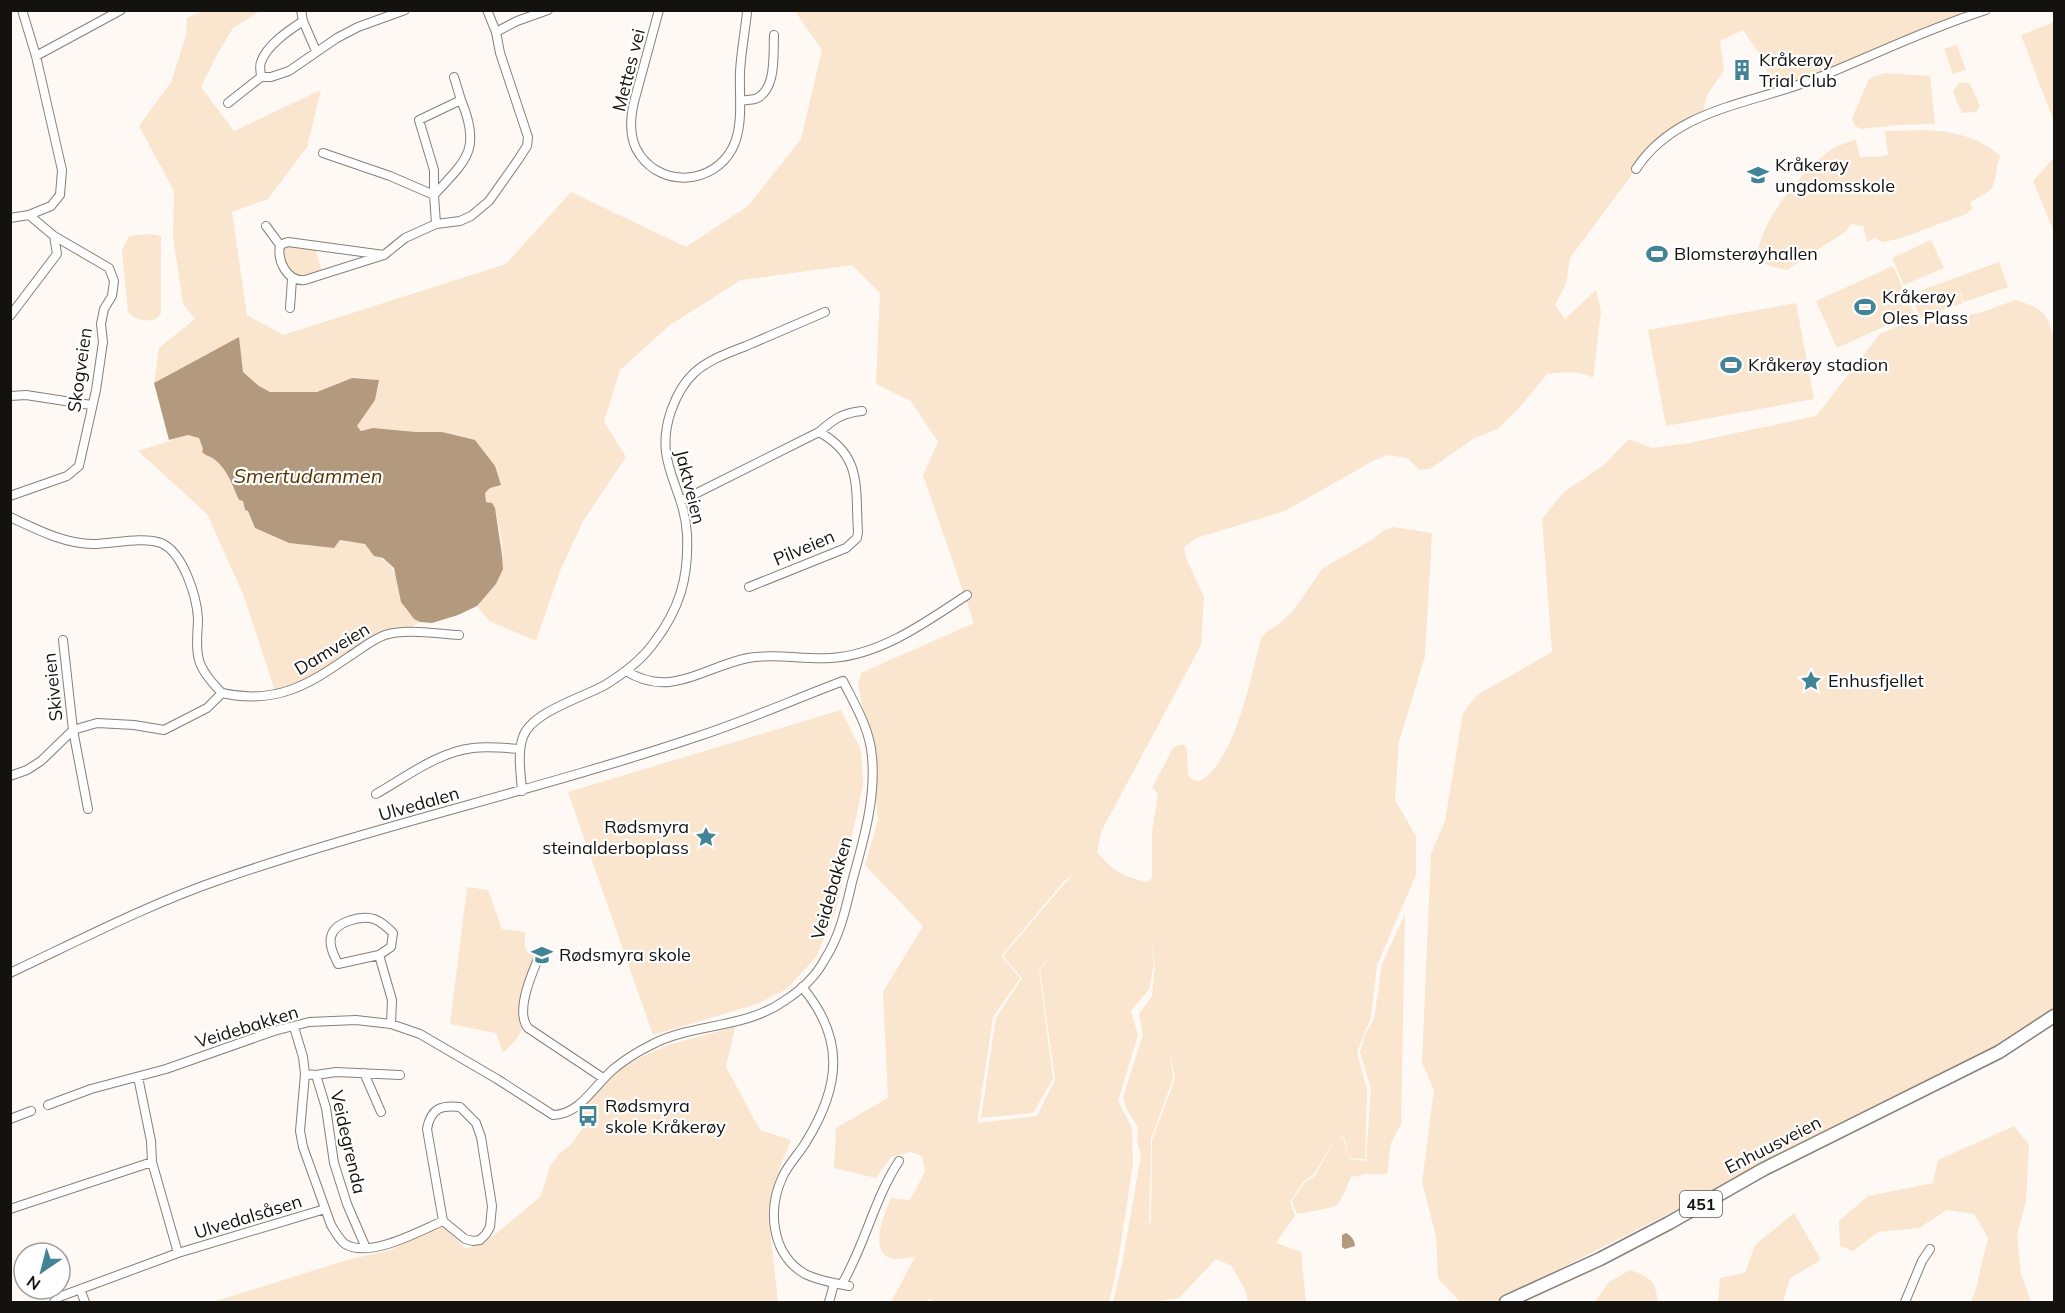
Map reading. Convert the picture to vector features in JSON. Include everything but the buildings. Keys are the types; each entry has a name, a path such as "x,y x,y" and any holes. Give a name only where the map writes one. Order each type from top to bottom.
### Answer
{"main road":[{"name":"Enhuusveien","path":"1506,1302 1599,1259 1669,1223 1764,1169 1999,1052 2055,1016"}],"street":[{"path":"10,218 29,215 51,206 60,195 62,170 36,56 22,10"},
{"path":"36,56 121,10"},
{"path":"302,10 303,21 315,51"},
{"path":"228,103 261,77 272,77 289,71 315,51 358,27 405,10"},
{"path":"266,226 280,245 279,254 286,273 292,279 305,280 384,255 405,238 436,224 460,221 481,209 526,146 526,128 487,10"},
{"path":"496,32 517,21 548,10"},
{"name":"Mettes vei","path":"659,10 631,115 635,144 639,154 655,170 685,178 700,177 711,171 724,160 732,148 737,134 740,73 747,12"},
{"path":"1636,169 1645,155 1669,136 1715,110 1810,81 1939,26 1986,10"},
{"path":"261,77 260,64 266,54 278,40 303,21"},
{"path":"740,100 754,99 766,91 771,77 774,35"},
{"path":"434,195 458,169 471,146 469,119 454,77"},
{"path":"436,224 434,170 419,120 461,100"},
{"path":"323,153 390,176 434,195"},
{"name":"Skogveien","path":"10,496 47,485 74,472 79,466 96,390 103,342 101,324 104,309 112,296 114,281 110,268 54,236 29,215"},
{"path":"10,316 57,254 54,236"},
{"path":"280,245 288,242 384,255"},
{"path":"290,308 292,279"},
{"name":"Jaktveien","path":"522,791 520,749 523,735 534,721 626,671 650,648 676,607 683,589 687,532 681,501 666,462 664,450 668,420 684,384 694,372 712,361 825,312"},
{"path":"10,396 26,395 91,405"},
{"path":"681,501 819,432 838,417 862,411"},
{"name":"Pilveien","path":"749,587 837,552 853,543 856,538 858,532 855,475 850,459 839,445 819,432"},
{"path":"10,517 54,536 90,544 148,541 161,543 174,552 194,593 198,616 196,643 199,662 222,693"},
{"path":"626,671 653,683 676,683 756,657 832,658 858,654 897,638 967,596"},
{"name":"Damveien","path":"222,693 235,696 262,696 306,684 387,634 402,632 459,635"},
{"name":"Skiveien","path":"63,640 73,730 88,808"},
{"name":"Ulvedalen","path":"10,973 161,903 219,880 293,856 522,791 701,736 843,681"},
{"name":"Veidebakken","path":"48,1105 91,1089 138,1077 274,1031 309,1022 343,1020 391,1024 441,1045 553,1115 563,1115 573,1110 616,1066 650,1045 770,1009 784,1002 802,987 825,960 835,941 869,811 872,756 864,723 843,681"},
{"name":"Skiveien","path":"10,776 27,770 41,761 73,730 97,723 134,724 164,730 207,708 222,693"},
{"path":"376,794 437,759 453,753 473,748 520,749"},
{"path":"368,918 377,920 393,933 391,946 379,955 338,964 330,947 330,938 341,924 368,918"},
{"path":"542,950 527,992 524,1008 525,1024 603,1078"},
{"path":"379,955 392,1000 391,1024"},
{"path":"802,987 817,1006 826,1024 834,1050 834,1067 825,1108 780,1183 773,1215 774,1227 783,1252 793,1264 805,1274 842,1285"},
{"name":"Veidegrenda","path":"294,1027 303,1057 305,1074 300,1131 307,1162 337,1236 345,1244 366,1248 347,1204 334,1163 326,1108 316,1075"},
{"name":"Veidegrenda","path":"305,1074 336,1072 400,1075"},
{"path":"364,1073 381,1112"},
{"name":"Ulvedalsåsen","path":"138,1077 151,1141 152,1162 178,1253"},
{"path":"460,1107 476,1123 481,1137 492,1206 490,1227 480,1240 473,1240 465,1239 442,1221 427,1129 428,1120 438,1108 460,1107"},
{"path":"10,1119 31,1111"},
{"path":"830,1302 852,1268 884,1186 899,1161"},
{"path":"10,1209 152,1162"},
{"name":"Ulvedalsåsen","path":"54,1302 59,1297 178,1253 326,1209"},
{"path":"366,1248 389,1244 442,1221"},
{"path":"1905,1302 1922,1261 1930,1249"},
{"path":"80,1289 85,1302"}],"shaded area":[{"path":"203,11 260,11 233,28 201,87 234,131 321,90 307,147 268,199 232,212 247,315 283,335 506,264 571,192 686,247 748,206 801,139 822,50 795,11 1986,11 1776,92 1761,56 1743,30 1720,41 1724,70 1707,95 1702,117 1669,136 1636,169 1570,258 1566,284 1555,305 1565,319 1596,290 1601,312 1593,378 1576,373 1547,374 1499,428 1473,439 1430,469 1420,470 1407,458 1388,455 1373,461 1285,511 1196,538 1184,547 1187,560 1204,597 1201,645 1101,832 1097,852 1119,872 1147,882 1152,878 1152,833 1158,793 1152,788 1173,748 1179,745 1184,745 1187,749 1188,775 1193,780 1200,781 1213,770 1223,755 1240,717 1261,639 1266,632 1293,611 1322,569 1383,531 1393,527 1432,533 1425,656 1399,742 1395,800 1416,836 1416,875 1377,965 1371,1017 1357,1052 1367,1090 1365,1159 1349,1158 1344,1137 1336,1138 1314,1174 1302,1183 1290,1202 1295,1216 1276,1243 1301,1252 1306,1302 1248,1302 1246,1292 1232,1266 1216,1259 1179,1298 1147,1302 1113,1302 1141,1156 1137,1140 1138,1127 1128,1112 1123,1098 1143,1034 1139,1014 1152,996 1155,963 1150,933 1154,963 1149,989 1131,1011 1138,1035 1118,1101 1132,1128 1133,1164 1117,1267 1109,1302 934,1302 930,1299 924,1302 891,1302 915,1257 896,1259 887,1257 879,1243 882,1224 891,1198 910,1200 925,1172 922,1156 910,1152 891,1157 876,1178 834,1168 836,1128 888,1098 883,992 923,926 865,865 878,820 872,756 858,685 861,673 974,623 923,475 938,442 911,401 876,384 880,293 852,265 741,280 670,325 620,370 604,422 626,457 583,521 560,571 536,641 489,621 477,606 496,584 502,566 502,546 495,508 486,502 485,493 490,488 500,485 442,432 373,428 361,431 357,426 375,400 379,380 352,378 317,392 270,392 243,372 238,338 154,383 159,348 195,319 183,304 173,237 174,191 139,126 171,82 186,36 187,18","holes":["1075,874 1003,956 1022,978 996,1018 981,1118 1033,1113 1053,1079 1039,970 1056,946 1040,970 1055,1080 1037,1116 977,1123 993,1017 1020,978 1001,956 1064,881","1170,1051 1175,1079 1152,1140 1149,1228 1151,1139 1173,1079"]},
{"path":"2054,22 2054,122 2021,35"},
{"path":"1957,45 1966,70 1953,74 1944,49"},
{"path":"1884,73 1930,76 1935,124 1861,129 1855,126 1852,118 1869,79"},
{"path":"1962,82 1970,84 1980,106 1976,112 1962,113 1953,92"},
{"path":"1885,131 1948,132 1975,140 2000,156 1993,186 1988,192 1970,203 1972,209 1966,214 1901,238 1883,242 1875,238 1867,242 1863,226 1851,224 1845,232 1787,270 1770,266 1758,259 1764,231 1773,215 1795,184 1820,158 1843,144 1856,140 1860,157 1880,157 1888,154"},
{"path":"2054,158 2054,232 2033,181"},
{"path":"150,234 161,236 161,313 154,319 145,320 135,318 128,312 122,250 129,236"},
{"path":"1931,240 1944,268 1904,285 1892,258"},
{"path":"280,245 314,245 323,275 305,280 286,273"},
{"path":"1999,262 2008,287 1964,302 1955,278"},
{"name":"Kråkerøy Oles Plass","path":"1893,266 1914,313 1837,348 1816,301"},
{"path":"1955,278 1963,303 1920,318 1911,294"},
{"path":"2015,300 2031,305 2042,312 2049,322 2054,338 2054,1009 2034,1029 1494,1302 1460,1302 1438,1278 1436,1236 1422,1182 1434,1090 1422,1063 1431,854 1445,821 1463,713 1477,695 1552,652 1542,519 1564,492 1604,465 1629,439 1652,448 1689,443 1816,416 1880,334 1903,324 1922,325 1983,312"},
{"name":"Kråkerøy stadion","path":"1796,303 1814,399 1666,426 1648,330"},
{"path":"188,435 199,438 202,452 214,459 222,468 239,500 243,501 245,510 248,511 255,528 289,543 334,548 340,540 365,544 374,556 385,561 392,568 404,605 420,622 402,632 387,634 318,678 276,694 243,594 207,514 138,451"},
{"path":"841,710 861,750 863,785 836,910 816,957 787,989 757,1004 653,1035 568,792"},
{"path":"467,887 488,890 502,929 525,932 525,948 535,953 520,1009 526,1022 517,1039 503,1053 496,1033 450,1024"},
{"path":"1405,914 1401,1124 1391,1143 1387,1174 1351,1177 1339,1203 1326,1209 1297,1214 1292,1201 1303,1184 1315,1176 1336,1138 1343,1138 1349,1159 1366,1161 1371,1089 1360,1052 1366,1033 1374,1019 1382,964"},
{"path":"735,1027 726,1067 760,1130 791,1140 781,1164 768,1212 778,1302 213,1302 347,1260 391,1250 441,1224 466,1249 491,1238 541,1196 550,1166 560,1153 571,1145 583,1127 578,1110 618,1068 668,1045"},
{"path":"2014,1126 2029,1145 2026,1201 2017,1236 2021,1274 2031,1302 1971,1302 1988,1238 1974,1214 1947,1210 1919,1228 1878,1232 1853,1251 1840,1246 1839,1221 1868,1196 1933,1183 1938,1160"},
{"path":"1794,1213 1821,1260 1790,1278 1783,1302 1718,1302 1720,1278 1745,1273 1755,1245"},
{"path":"1630,1270 1651,1281 1658,1302 1595,1302 1609,1282"}],"water":[{"name":"Smertudammen","path":"239,337 243,372 270,392 317,392 352,378 379,380 375,400 357,426 361,431 373,428 442,432 475,440 495,466 501,485 490,488 485,493 486,502 492,503 495,508 503,569 496,584 477,606 432,623 414,619 401,602 394,568 383,558 374,556 365,544 340,540 334,548 289,543 255,528 248,511 245,510 243,501 239,500 223,468 202,452 199,438 188,435 169,440 154,383"},
{"path":"1346,1233 1350,1235 1355,1246 1345,1249 1342,1247 1342,1235"}],"place":[{"name":"Kråkerøy Trial Club","path":"1742,70"},
{"name":"Kråkerøy ungdomsskole","path":"1758,175"},
{"name":"Blomsterøyhallen","path":"1657,254"},
{"name":"Kråkerøy Oles Plass","path":"1865,307"},
{"name":"Kråkerøy stadion","path":"1731,365"},
{"name":"Enhusfjellet","path":"1811,681"},
{"name":"Rødsmyra steinalderboplass","path":"706,837"},
{"name":"Rødsmyra skole","path":"542,955"},
{"name":"Rødsmyra skole Kråkerøy","path":"588,1116"}]}
